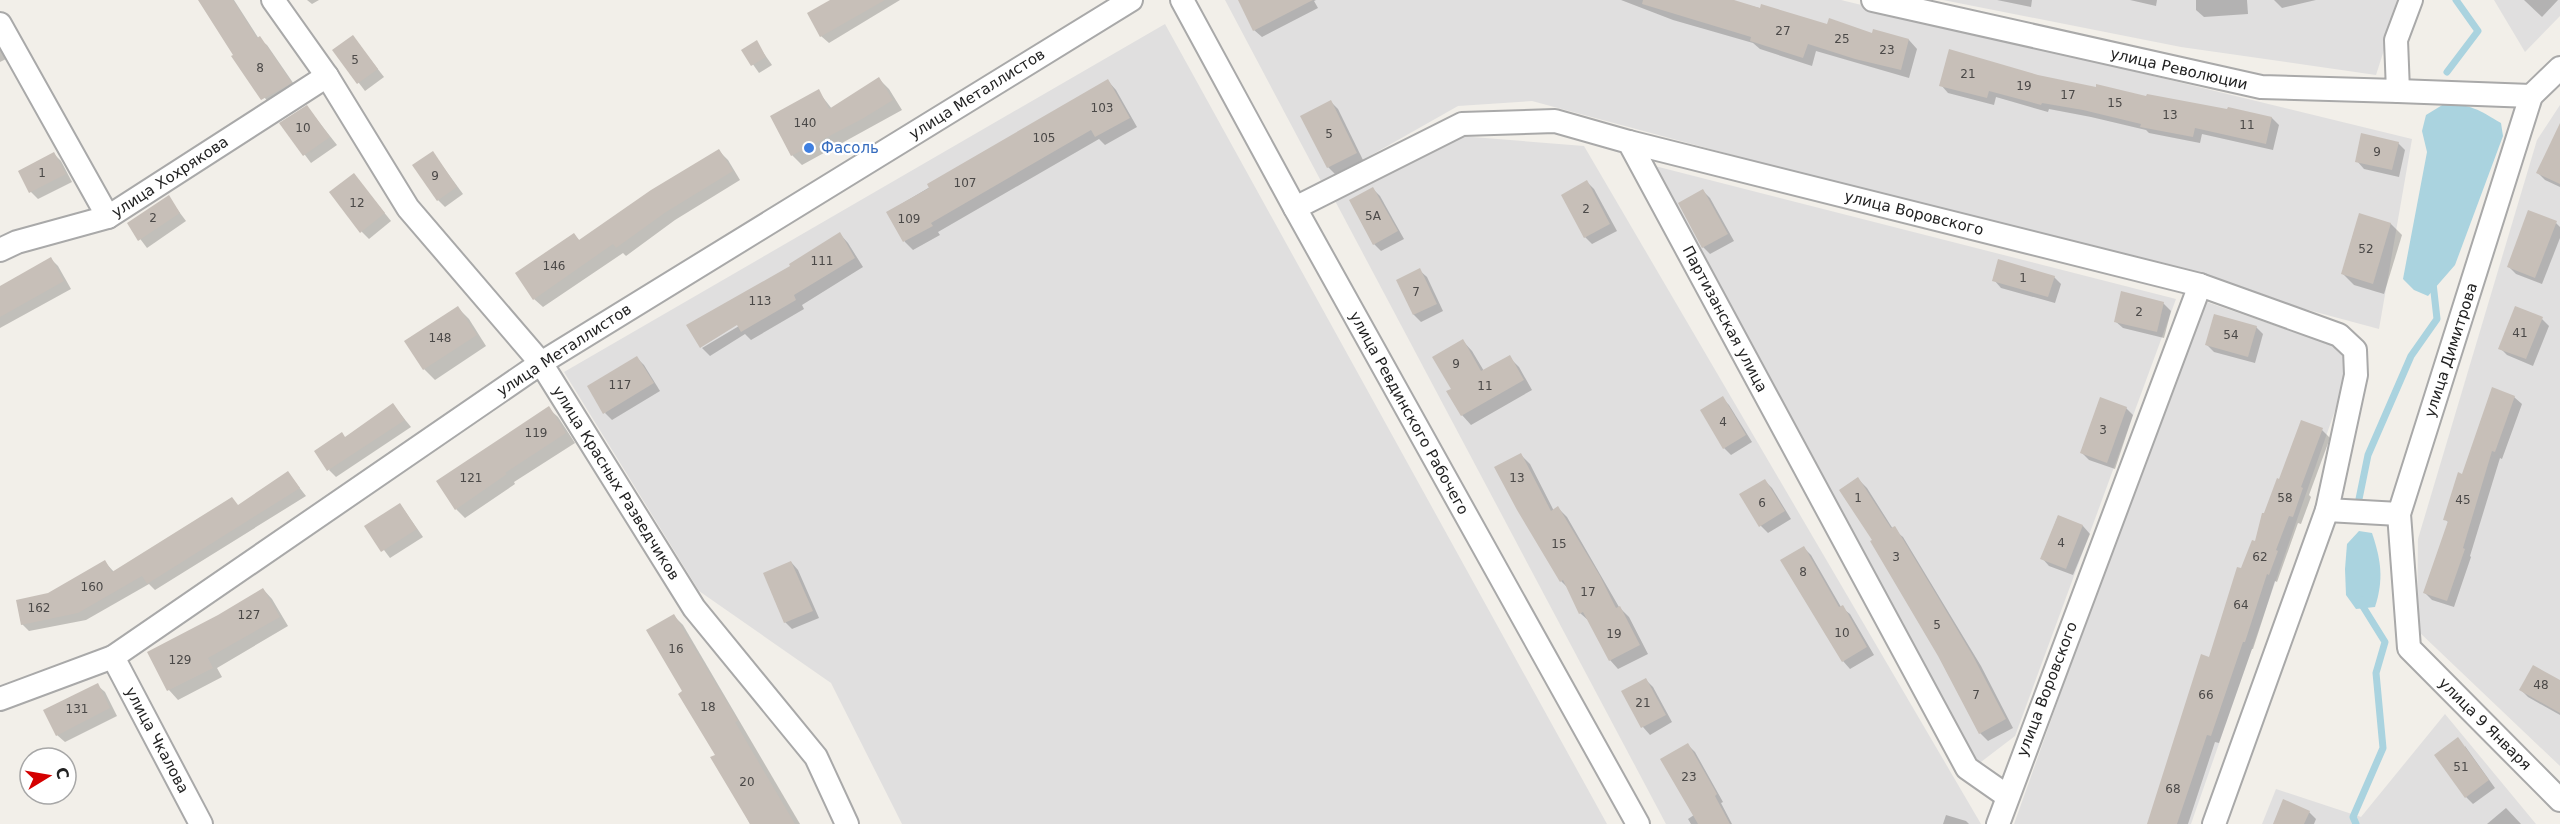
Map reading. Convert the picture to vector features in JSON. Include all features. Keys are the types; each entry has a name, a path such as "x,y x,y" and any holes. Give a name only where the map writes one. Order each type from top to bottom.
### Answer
{"street":[{"name":"улица Красных Разведчиков","path":"273,0 327,76 408,208 541,363 694,608 816,758 847,824"},
{"name":"улица Металлистов","path":"0,699 113,657 541,363 1131,0"},
{"name":"улица Ревдинского Рабочего","path":"1182,0 1295,208 1638,824"},
{"name":"улица Революции","path":"1873,0 2261,87 2532,96"},
{"path":"2398,91 2396,40 2411,0"},
{"path":"0,24 108,217"},
{"name":"улица Димитрова","path":"2409,648 2399,514 2532,96 2560,68"},
{"name":"улица Хохрякова","path":"0,250 17,242 108,217 327,76"},
{"path":"1295,208 1462,124 1555,121 1629,142"},
{"name":"улица Воровского","path":"1629,142 2200,285 2339,335 2355,350 2356,375 2328,510"},
{"name":"Партизанская улица","path":"1629,142 1967,768 2007,796"},
{"name":"улица Воровского","path":"1998,824 2200,285"},
{"path":"2214,824 2328,510 2399,514"},
{"name":"улица 9 Января","path":"2409,648 2560,800"},
{"name":"улица Чкалова","path":"113,657 201,824"}],"shaded area":[{"path":"1225,0 1841,0 2412,139 2379,329 1532,101 1458,106 1322,183"},
{"path":"1943,0 2400,0 2376,75 2181,47"},
{"path":"2494,0 2560,0 2560,16 2525,52"},
{"path":"1165,24 1607,824 902,824 831,683 699,591 564,372"},
{"path":"2560,105 2560,766 2417,630 2418,539 2537,140"},
{"path":"1460,136 1584,146 1981,824 1666,824 1333,197"},
{"path":"1647,164 2176,299 2015,736 1977,765"},
{"path":"2201,300 2355,353 2191,824 2014,824"},
{"path":"2445,714 2536,824 2262,824 2276,789 2361,817"}],"water":[{"path":"2444,104 2468,107 2487,115 2501,123 2503,136 2455,265 2428,296 2414,290 2403,279 2427,152 2422,131 2426,115"},
{"path":"2359,531 2372,533 2378,552 2380,587 2375,607 2356,609 2346,595 2345,569 2347,544"}],"building":[{"path":"198,0 233,0 257,38 260,36 292,83 261,100 231,56 233,55"},
{"path":"830,0 885,0 820,37 807,13"},
{"path":"1238,0 1313,0 1253,31"},
{"path":"1643,0 1734,0 1760,8 1761,4 1827,24 1829,18 1872,33 1873,29 1909,39 1901,70 1808,44 1803,58 1750,41 1751,37 1642,4"},
{"path":"353,35 378,69 357,84 332,50"},
{"path":"757,40 766,57 751,66 741,50"},
{"path":"1949,49 2038,75 2096,87 2096,84 2146,96 2147,94 2227,109 2228,107 2272,117 2266,144 2195,128 2193,137 2140,127 2141,124 2083,110 2042,103 2041,105 1989,91 1987,98 1939,86"},
{"path":"879,77 893,100 791,156 770,116 819,89 829,109"},
{"path":"1108,79 1130,118 1095,137 1091,130 931,223 933,226 903,242 886,212 929,188 927,184"},
{"path":"1331,100 1357,153 1327,168 1300,116"},
{"path":"307,105 330,137 303,156 279,123"},
{"path":"2560,123 2560,184 2536,173"},
{"path":"2361,133 2399,142 2392,170 2355,162"},
{"path":"719,149 733,171 666,212 616,248 613,244 533,300 515,273 574,233 579,240 651,190"},
{"path":"433,151 457,187 437,201 412,165"},
{"path":"54,152 66,174 29,193 18,171"},
{"path":"354,173 385,213 360,233 329,192"},
{"path":"1587,180 1610,224 1584,238 1561,195"},
{"path":"1373,187 1398,231 1373,245 1349,200"},
{"path":"1703,189 1728,234 1702,248 1678,203"},
{"path":"169,195 180,213 138,241 127,223"},
{"path":"2528,210 2557,221 2535,278 2507,267"},
{"path":"2359,213 2391,223 2373,284 2341,274"},
{"path":"840,232 855,258 794,295 796,300 741,332 737,325 700,348 686,325 790,266 789,264"},
{"path":"51,257 64,281 0,317 0,286"},
{"path":"1998,259 2055,276 2048,297 1992,281"},
{"path":"1420,268 1437,304 1413,315 1396,280"},
{"path":"2121,291 2164,302 2157,332 2114,322"},
{"path":"458,306 477,335 423,370 404,341"},
{"path":"2515,306 2543,317 2526,359 2498,349"},
{"path":"2214,314 2257,326 2248,357 2205,345"},
{"path":"1463,339 1481,371 1510,355 1524,380 1461,416 1446,391 1451,389 1432,357"},
{"path":"637,356 654,383 603,414 587,386"},
{"path":"2492,387 2515,396 2495,452 2492,451 2463,548 2465,549 2447,601 2423,593 2448,521 2443,520 2458,472 2462,474"},
{"path":"1723,396 1746,435 1723,449 1700,410"},
{"path":"2100,397 2127,407 2107,463 2080,453"},
{"path":"393,403 405,420 327,471 314,451 342,432 345,437"},
{"path":"549,406 566,433 505,473 507,474 455,510 436,481"},
{"path":"2301,420 2323,428 2301,487 2303,488 2293,517 2289,516 2269,575 2267,574 2211,736 2207,735 2177,824 2147,824 2201,654 2209,657 2237,567 2241,568 2252,540 2255,541 2262,513 2264,513 2277,478 2279,479"},
{"path":"1521,453 1551,511 1558,506 1600,576 1616,608 1620,606 1640,645 1609,661 1583,612 1579,614 1563,580 1560,582 1494,467"},
{"path":"288,471 300,488 147,584 142,576 78,613 21,625 16,600 48,593 105,560 112,572 232,497 238,505"},
{"path":"1858,477 1891,528 1895,526 1973,656 2006,719 1979,734 1938,656 1870,541 1872,540 1839,490"},
{"path":"1765,479 1785,511 1759,527 1739,494"},
{"path":"400,503 417,529 381,552 364,526"},
{"path":"2058,515 2083,525 2066,569 2040,559"},
{"path":"1804,546 1839,607 1843,605 1867,647 1842,662 1780,560"},
{"path":"791,561 813,611 784,623 763,573"},
{"path":"263,588 280,617 208,658 213,668 167,691 147,652 218,615"},
{"path":"674,614 738,721 735,722 795,824 750,824 710,757 715,755 678,694 682,691 646,630"},
{"path":"2533,665 2560,680 2560,713 2519,690"},
{"path":"1646,678 1666,715 1641,728 1621,691"},
{"path":"98,683 110,708 56,736 43,710"},
{"path":"2458,737 2489,780 2465,798 2434,755"},
{"path":"1688,743 1717,794 1715,796 1730,824 1698,824 1660,759"},
{"path":"2283,799 2310,811 2304,824 2273,824"}],"waterway":[{"path":"2447,72 2478,31 2456,0"},
{"path":"2359,499 2368,455 2411,356 2437,319 2433,283"},
{"path":"2356,824 2353,817 2383,748 2376,673 2385,642 2362,605 2362,600"}],"place":[{"name":"Фасоль","path":"809,148"}]}
